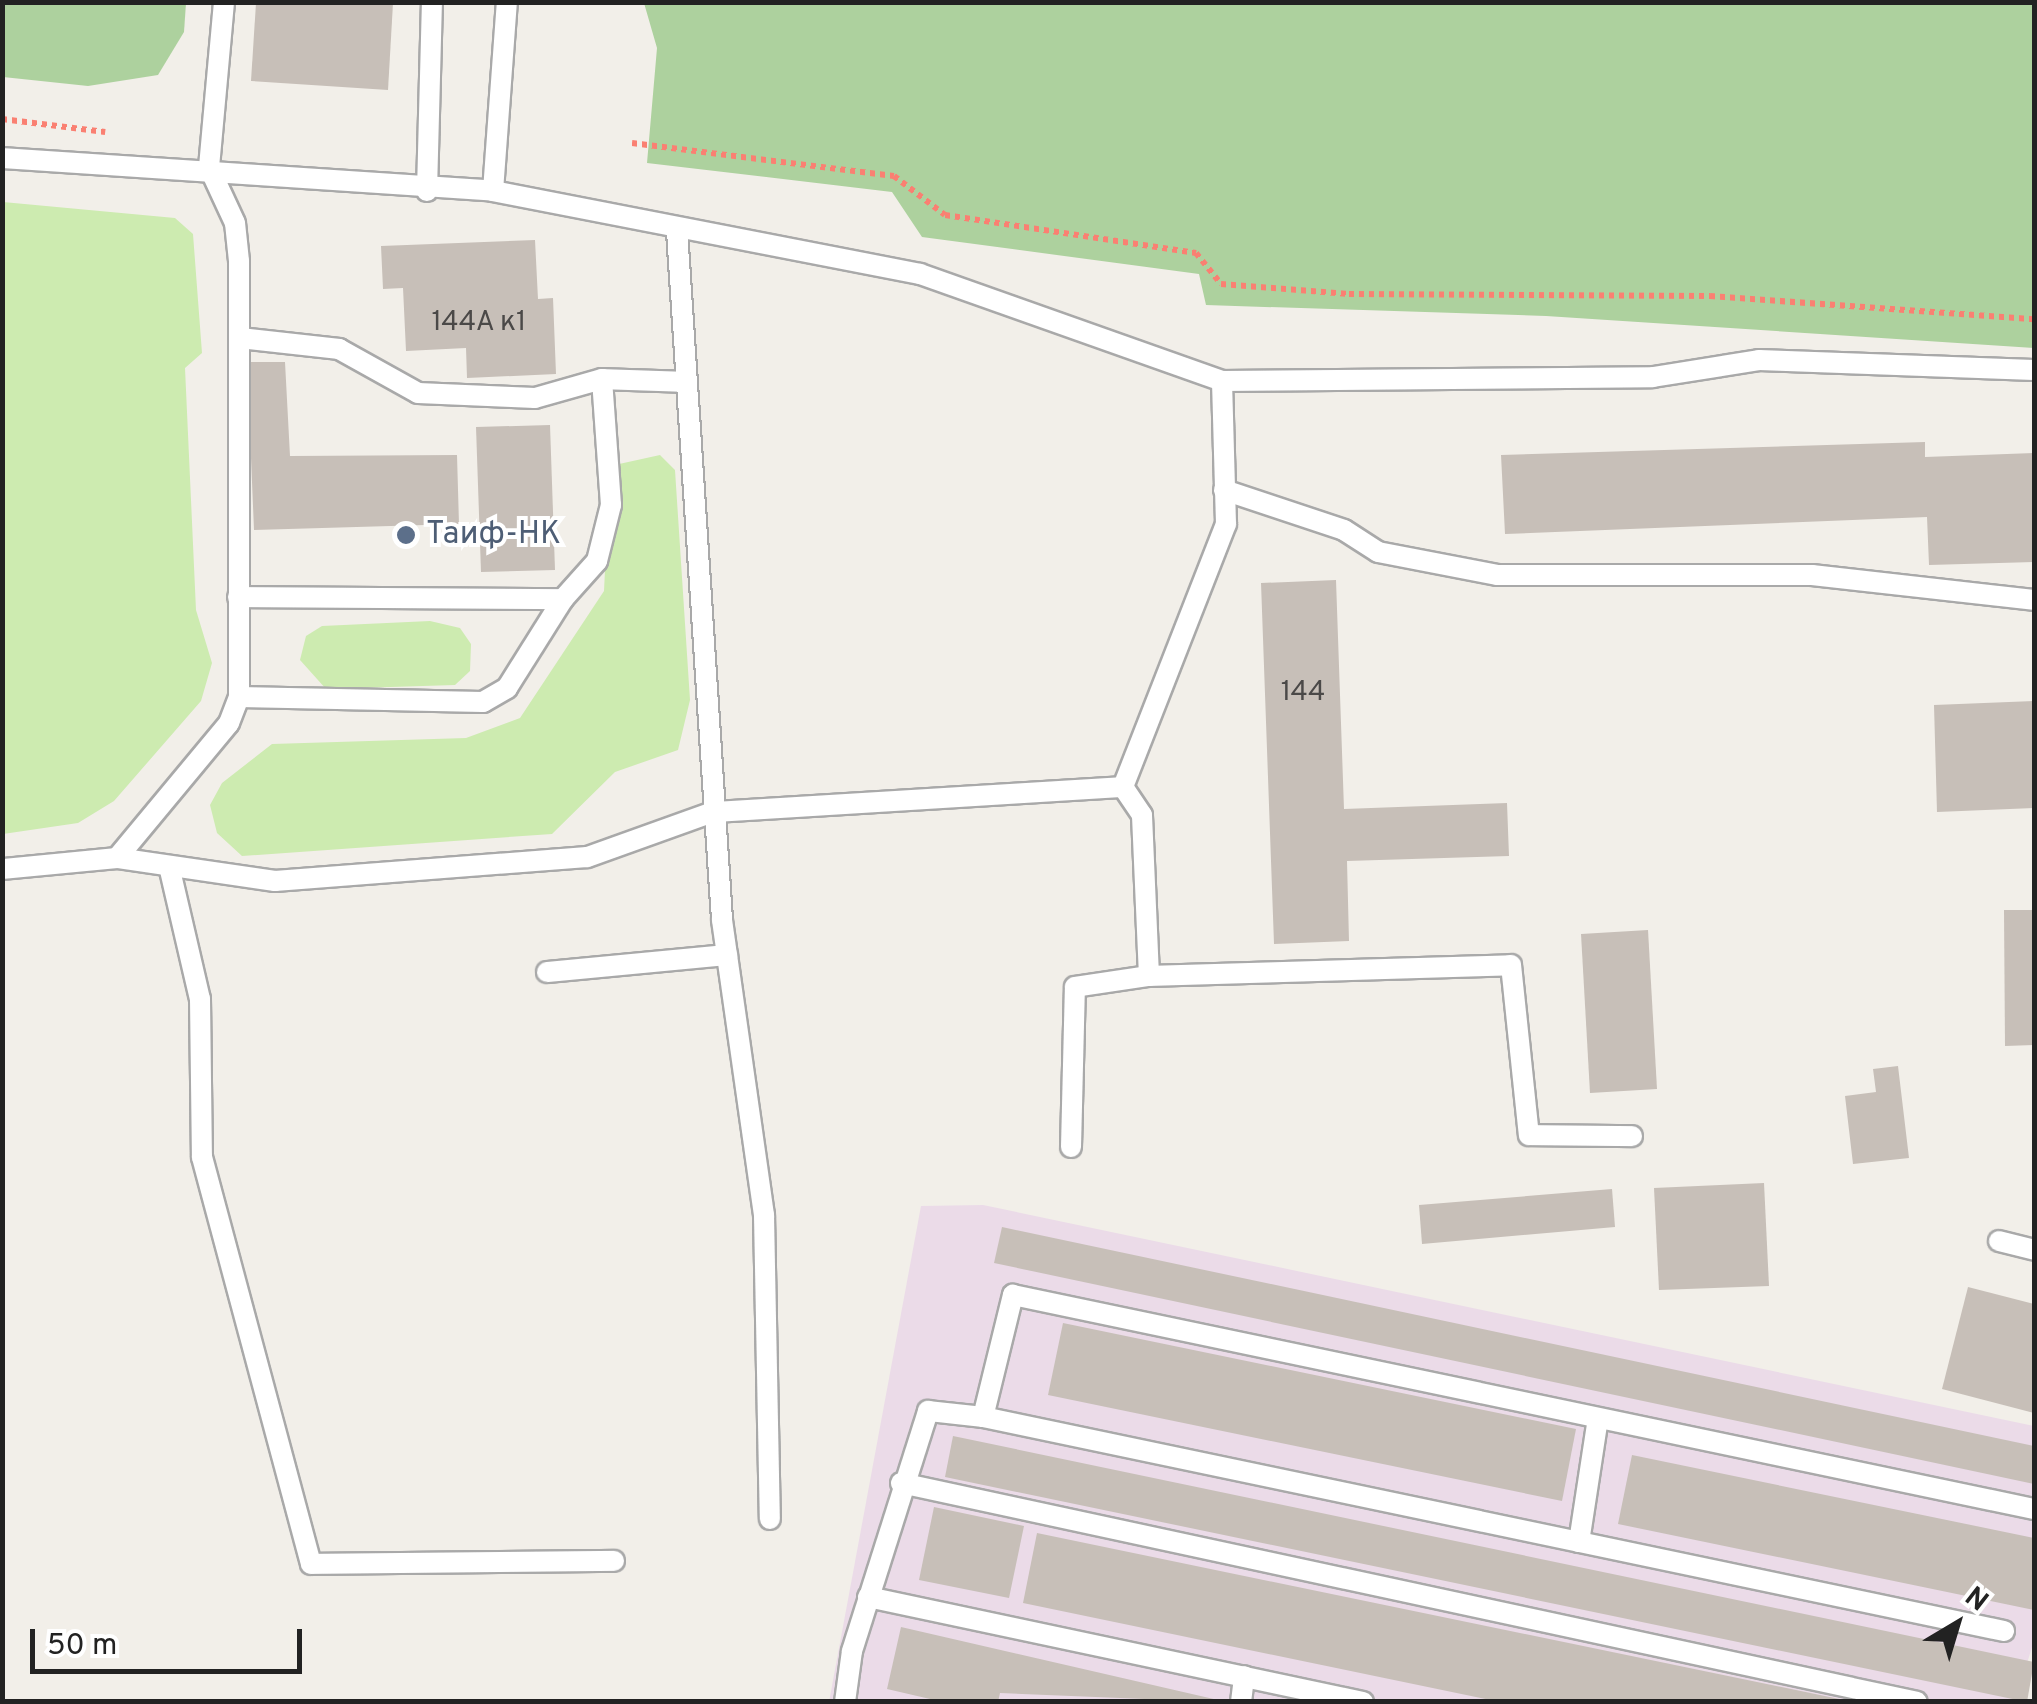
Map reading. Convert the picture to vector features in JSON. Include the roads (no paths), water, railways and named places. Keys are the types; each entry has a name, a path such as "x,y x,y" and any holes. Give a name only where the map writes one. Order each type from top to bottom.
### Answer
{"lane":[{"path":"117,858 229,723 239,697 240,338 235,222 210,167 224,2"},
{"path":"427,191 432,2"},
{"path":"492,191 506,2"},
{"path":"2,158 210,167 427,191 492,191 677,232 920,274 1222,381 1653,377 1759,360 2034,370"},
{"path":"677,232 713,812 728,955 764,1214 770,1520"},
{"path":"240,338 339,348 418,393 535,398 602,379 686,382"},
{"path":"239,697 483,702 507,688 563,599 597,561 610,505 602,379"},
{"path":"1123,787 1226,524 1222,381"},
{"path":"1224,490 1344,530 1378,552 1496,575 1812,575 2034,600"},
{"path":"238,597 563,599"},
{"path":"2,869 117,858 275,881 588,858 713,812 1123,787"},
{"path":"1123,787 1142,815 1148,976"},
{"path":"169,866 200,999 202,1156 312,1564 614,1562"},
{"path":"547,972 728,955"},
{"path":"1072,1147 1074,987 1148,976 1511,965 1529,1136 1632,1136"},
{"path":"1998,1241 2034,1250"},
{"path":"983,1417 1013,1295 2034,1509"},
{"path":"846,1702 868,1597 900,1483 928,1411 983,1417 2004,1631"},
{"path":"1578,1542 1598,1418"},
{"path":"900,1483 1918,1702"},
{"path":"868,1597 1364,1702"},
{"path":"1241,1702 1244,1676"}],"place":[{"name":"Таиф-НК","path":"406,535"}]}
